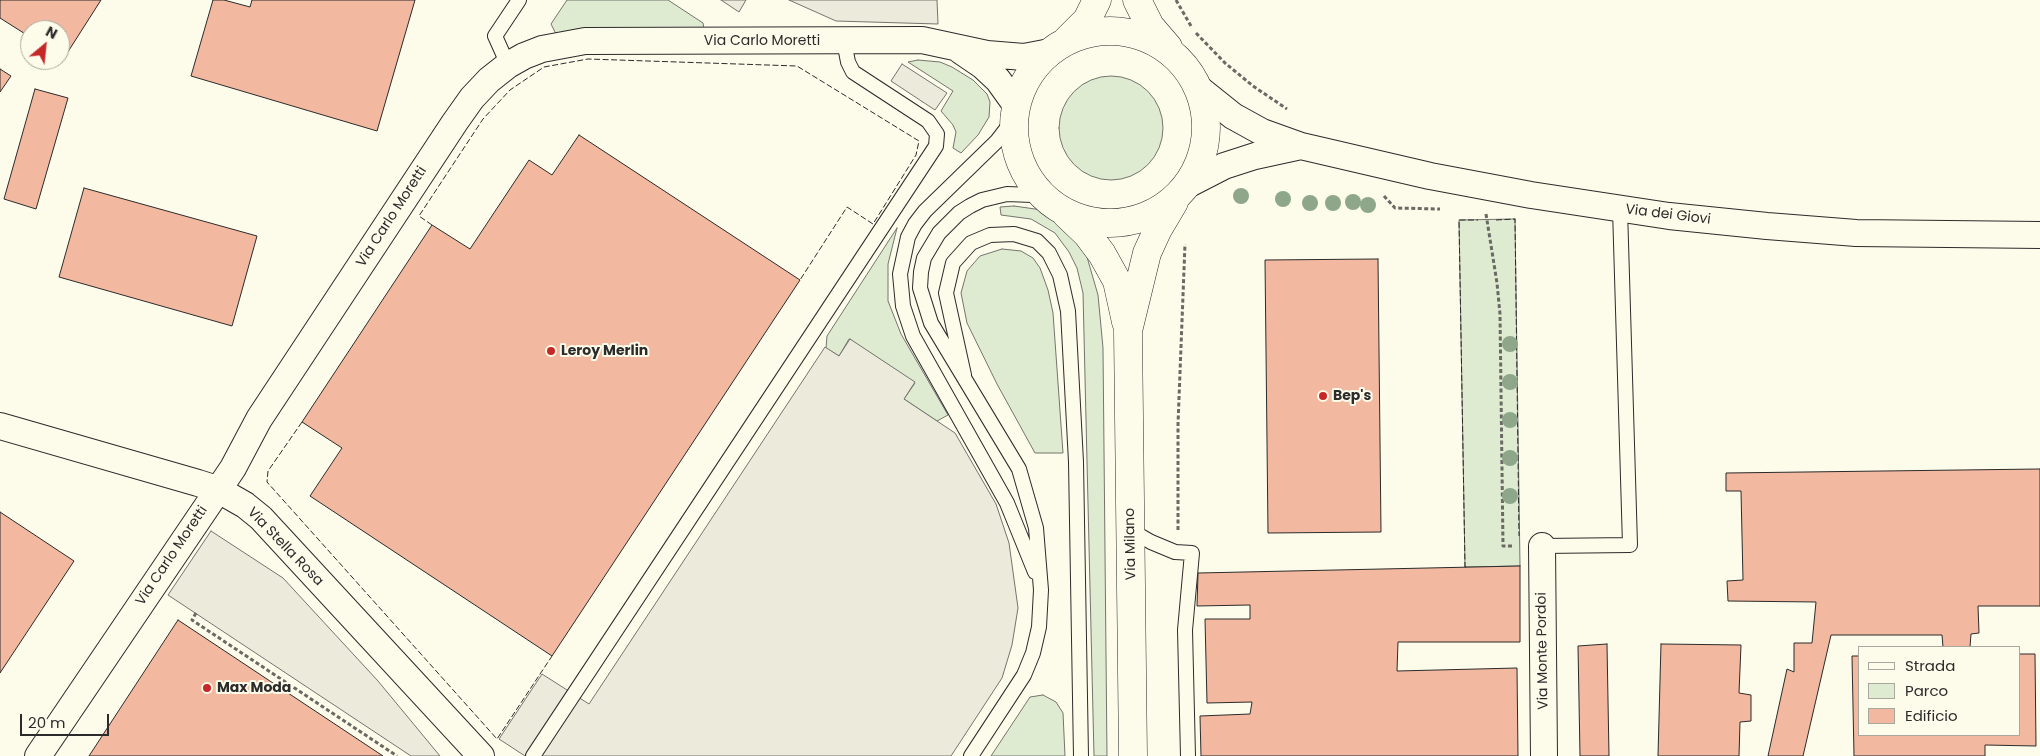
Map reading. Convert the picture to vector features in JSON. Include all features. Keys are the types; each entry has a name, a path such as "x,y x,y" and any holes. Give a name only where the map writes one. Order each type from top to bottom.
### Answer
{"street":[{"path":"1015,112 1023,85 1035,68 1087,20 1097,0"},
{"path":"1137,0 1150,26 1177,58"},
{"path":"1057,47 1086,34 1111,31 1135,34 1150,40 1177,58"},
{"name":"Via Carlo Moretti","path":"38,756 233,468 259,419 455,122 488,80 508,65 542,49 585,41 922,40 956,48 1024,57 1057,47"},
{"name":"Via Carlo Moretti","path":"956,48 983,66 998,80 1015,112"},
{"name":"Via Milano","path":"1128,331 1148,253 1158,229 1200,162 1206,137 1205,112 1198,88 1177,58"},
{"name":"Via dei Giovi","path":"1198,88 1233,116 1262,132 1301,146 1430,176 1620,209 1757,225 1856,233 2040,235"},
{"name":"Via Milano","path":"1015,112 1015,141 1021,163 1031,182 1087,234 1102,254 1117,281 1128,331 1133,756"},
{"path":"1053,204 1090,221 1122,222 1152,214 1183,190 1224,166 1247,158 1301,146"},
{"name":"Via Stella Rosa","path":"0,426 217,489 245,505 261,518 481,756"},
{"name":"Via Monte Pordoi","path":"1542,546 1544,756"}],"lane":[{"path":"508,65 495,36 519,0"},
{"path":"533,756 936,146 937,134 928,121 854,72 848,62 844,41"},
{"path":"1015,112 997,141 925,211 915,224 908,236 900,274 903,306 913,336 1007,503 1041,590"},
{"path":"971,756 1024,675 1033,653 1039,627 1041,590 1036,528 1019,469 931,323 920,288 924,258 939,233 948,223 959,213 982,200 1007,194 1032,195 1053,204"},
{"path":"1542,546 1630,546 1620,209"},
{"path":"964,375 946,293 946,282 953,263 971,243 990,235 1014,234 1036,241 1049,253 1060,275 1068,311 1076,462 1082,756"},
{"path":"1130,530 1151,542 1175,552 1192,553 1185,630 1188,756"}],"path":[{"path":"1176,0 1197,36 1225,64 1253,86 1289,110"},
{"path":"1383,195 1394,208 1447,209"},
{"path":"1479,208 1486,214 1488,220 1500,314 1502,546 1542,546"},
{"path":"1182,319 1185,235"},
{"path":"196,614 192,620 397,756"}],"green space":[{"path":"567,0 668,0 703,23 705,34 557,36 551,24"},
{"path":"918,60 940,62 952,67 973,80 987,94 990,102 989,117 978,135 961,153 953,148 956,132 953,125 941,111 953,91 908,62"},
{"path":"1111,76 1131,80 1148,91 1159,108 1163,128 1159,148 1148,165 1131,176 1111,180 1091,176 1074,165 1063,148 1059,128 1063,108 1074,91 1091,80"},
{"path":"1014,206 1042,210 1059,220 1087,257 1098,295 1103,348 1107,756 1094,756 1083,293 1077,268 1069,252 1055,233 1031,219 1001,215 1000,207"},
{"path":"1515,219 1520,566 1465,567 1459,220"},
{"path":"897,228 888,264 888,301 901,334 948,415 937,421 904,399 915,383 849,339 839,356 826,348 827,336"},
{"path":"1002,249 1021,251 1033,258 1040,268 1048,290 1053,313 1063,453 1035,453 997,384 967,323 961,293 967,271 980,256"},
{"path":"1043,695 1056,702 1063,713 1065,756 991,756 1030,697"}],"shaded area":[{"path":"721,0 746,0 739,12"},
{"path":"789,0 937,0 938,24 836,21"},
{"path":"902,64 947,93 935,110 891,81"},
{"path":"850,339 915,382 904,399 955,433 996,504 1009,543 1018,608 1012,645 1002,678 951,756 525,756 499,739 542,674 589,704 825,347 839,356"},
{"path":"211,531 283,578 378,681 440,756 411,756 168,595"}],"building":[{"path":"0,0 101,0 70,49 70,20 20,20 20,31 0,18"},
{"path":"213,0 224,0 250,7 252,0 415,0 377,131 191,76"},
{"path":"0,69 11,76 0,92"},
{"path":"35,89 68,98 36,209 4,199"},
{"name":"Leroy Merlin","path":"579,135 800,280 552,656 310,496 342,448 302,422 432,225 470,249 529,160 552,175"},
{"path":"84,188 257,236 232,326 59,277"},
{"name":"Bep's","path":"1378,259 1381,532 1268,533 1265,260"},
{"path":"2040,469 2040,606 1978,606 1979,633 1971,634 1970,646 1943,646 1942,635 1831,635 1803,756 1768,756 1787,669 1794,672 1794,643 1812,643 1816,602 1728,601 1727,581 1743,580 1741,491 1726,491 1726,473"},
{"path":"0,512 74,561 0,673"},
{"path":"1520,566 1520,642 1398,642 1397,671 1517,668 1518,756 1201,756 1200,716 1250,714 1252,702 1207,703 1205,619 1250,619 1250,605 1197,606 1198,573"},
{"name":"Max Moda","path":"178,620 383,756 89,756"},
{"path":"1607,644 1609,756 1580,756 1578,646"},
{"path":"1661,644 1741,645 1739,693 1751,695 1751,721 1740,722 1739,756 1658,756"},
{"path":"2020,654 2035,654 2036,746 1985,745 1985,756 1854,756 1852,656 1858,656 1858,736 2020,736"}],"fence":[{"path":"432,225 419,216 483,119 510,90 544,67 588,59 797,66 919,141 916,155 873,224 847,207 800,280"},
{"path":"1496,220 1515,219 1519,536"},
{"path":"1466,567 1459,220 1478,220"},
{"path":"302,422 268,471 267,482 497,739 552,656"}],"place":[{"name":"Leroy Merlin","path":"551,351"},
{"name":"Bep's","path":"1323,396"},
{"name":"Max Moda","path":"207,688"}]}
